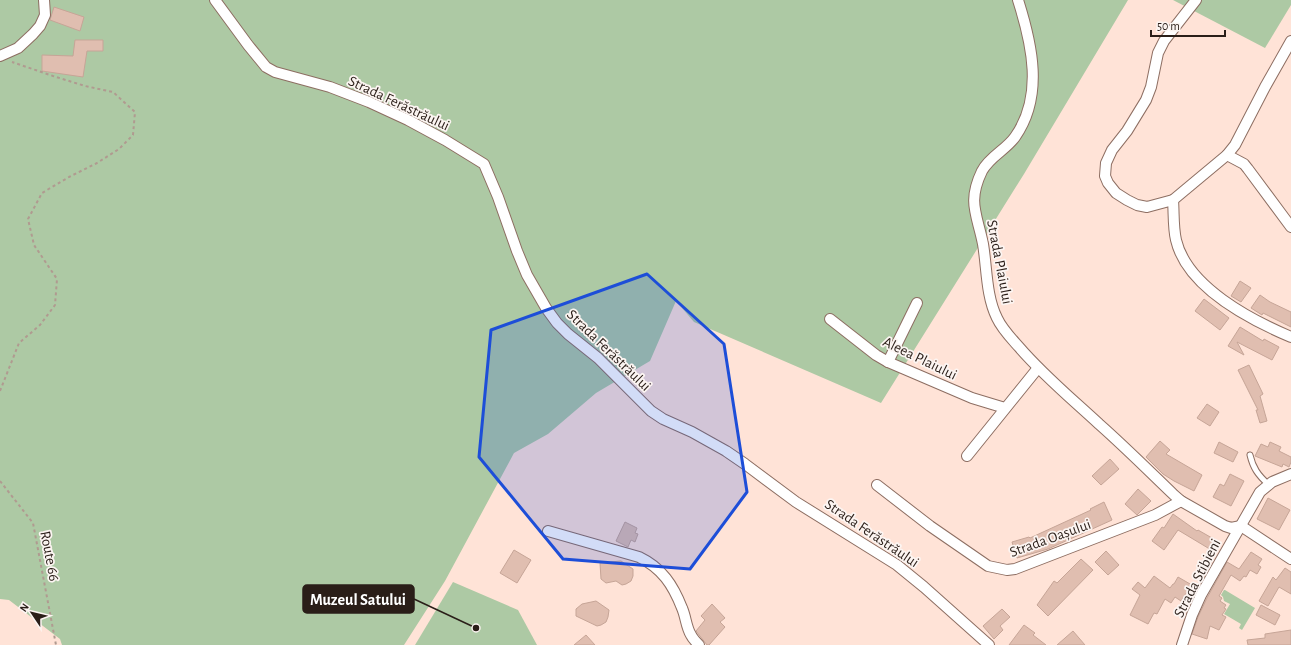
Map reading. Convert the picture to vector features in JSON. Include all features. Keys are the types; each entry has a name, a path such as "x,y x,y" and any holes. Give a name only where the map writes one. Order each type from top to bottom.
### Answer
{"street":[{"path":"3,58 18,48 40,26 45,15 44,0"},
{"name":"Strada Ferăstrăului","path":"215,0 266,67 275,72 330,87 376,105 445,140 484,164 527,275 546,308 568,334 598,358 651,411 663,419 692,432 726,451 796,502 897,565 988,645"},
{"name":"Strada Plaiului","path":"1018,0 1031,49 1033,92 1028,112 1015,138 1006,147 992,157 985,167 974,193 974,213 980,229 986,262 990,299 997,319 1004,330 1038,368 1181,501 1225,526 1231,528 1241,526"},
{"path":"1196,0 1164,40 1158,53 1151,87 1146,100 1127,131 1112,150 1106,163 1105,176 1108,183 1116,193 1137,205 1146,207 1173,200 1227,155 1235,145 1291,41"},
{"path":"1227,155 1244,164 1291,227"},
{"path":"1173,200 1176,240 1181,255 1198,278 1238,311 1291,337"},
{"path":"888,362 917,304"},
{"name":"Aleea Plaiului","path":"830,319 876,355 888,362 972,398 1005,408"},
{"path":"967,456 1038,368"},
{"path":"1268,484 1291,474"},
{"name":"Strada Stibieni","path":"1182,645 1188,625 1197,604 1260,492 1268,484"},
{"name":"Strada Oașului","path":"877,485 930,526 988,566 1006,570 1015,569 1155,515 1181,501"},
{"path":"1241,526 1291,559"},
{"path":"548,531 639,557 650,562 659,569 669,581 683,610 690,634 699,645"}],"lane":[{"path":"1250,455 1254,469 1268,484"}],"path":[{"path":"0,391 19,343 40,325 55,305 57,279 34,245 28,219 42,193 97,163 119,149 133,135 135,112 113,92 85,86 3,58"},
{"name":"Route 66","path":"0,481 33,523 56,645"}],"highlighted area":[{"path":"647,274 724,344 747,492 690,569 563,559 479,457 491,330"}],"green space":[{"path":"0,0 1128,0 1024,174 881,403 694,322 676,301 650,361 596,393 548,434 514,453 445,581 404,645 62,645 60,639 9,600 0,599"},
{"path":"1173,0 1291,0 1291,5 1265,48"},
{"path":"453,582 518,610 537,645 415,645"},
{"path":"1224,590 1255,608 1242,630 1239,628 1241,624 1224,614 1230,604 1224,601 1221,595"}],"building":[{"path":"54,7 84,17 80,31 50,20"},
{"path":"75,40 103,40 103,51 87,51 83,77 42,71 42,55 73,56"},
{"path":"1240,281 1251,288 1241,302 1231,296"},
{"path":"1260,295 1270,302 1291,312 1291,327 1263,313 1262,315 1251,308"},
{"path":"1204,299 1229,318 1220,330 1195,311"},
{"path":"1240,327 1263,341 1264,339 1279,347 1272,360 1237,342 1244,355 1228,346"},
{"path":"1249,365 1263,394 1260,396 1267,421 1260,423 1256,410 1258,410 1238,370"},
{"path":"1207,404 1219,412 1210,426 1197,418"},
{"path":"1160,441 1170,450 1166,454 1202,475 1194,491 1163,474 1146,457"},
{"path":"1219,442 1238,452 1233,462 1214,453"},
{"path":"1270,442 1281,447 1279,451 1291,457 1289,467 1283,464 1282,467 1255,456 1261,444 1268,447"},
{"path":"1110,459 1119,469 1101,485 1092,476"},
{"path":"1230,474 1244,481 1231,506 1213,497 1220,484 1224,486"},
{"path":"1138,489 1151,501 1137,515 1125,504"},
{"path":"1268,498 1290,510 1279,530 1257,519"},
{"path":"1104,502 1112,520 1048,549 1017,558 1012,542 1030,538 1091,510 1090,509"},
{"path":"1173,514 1197,531 1198,530 1219,542 1213,551 1178,530 1164,550 1152,541 1162,527 1164,528"},
{"path":"625,522 637,528 635,533 638,534 635,542 631,540 628,547 616,541"},
{"path":"514,550 531,560 517,583 500,573"},
{"path":"1106,551 1119,565 1108,575 1095,562"},
{"path":"1251,552 1262,559 1258,565 1261,567 1257,574 1250,570 1246,577 1244,576 1240,581 1231,575 1219,596 1222,598 1220,601 1226,605 1224,608 1226,609 1222,615 1226,617 1219,630 1210,626 1207,639 1192,634 1207,598 1227,562 1239,569"},
{"path":"1081,559 1093,570 1048,616 1037,605 1054,581 1057,583"},
{"path":"621,561 633,569 631,581 622,585 616,581 606,583 601,579 600,563"},
{"path":"1285,568 1291,572 1291,594 1279,587 1268,606 1259,601 1273,577 1276,580"},
{"path":"1154,576 1170,588 1178,577 1197,588 1194,596 1187,592 1181,601 1175,597 1171,603 1165,599 1157,614 1154,613 1148,624 1130,615 1140,595 1132,589 1138,582 1145,588"},
{"path":"596,601 609,610 606,622 597,626 576,616 576,609 582,604"},
{"path":"712,604 725,618 720,622 725,627 709,645 707,645 696,631 705,620 701,616"},
{"path":"1261,605 1280,615 1275,625 1256,615"},
{"path":"1002,609 1010,617 1000,626 1003,630 994,639 983,626"},
{"path":"1024,625 1035,633 1033,635 1046,645 1009,645"},
{"path":"1291,630 1291,645 1248,645 1247,640 1265,638 1265,634"},
{"path":"1073,631 1085,645 1057,645"},
{"path":"586,635 595,645 574,645"}],"place":[{"name":"Muzeul Satului","path":"476,628"}]}
